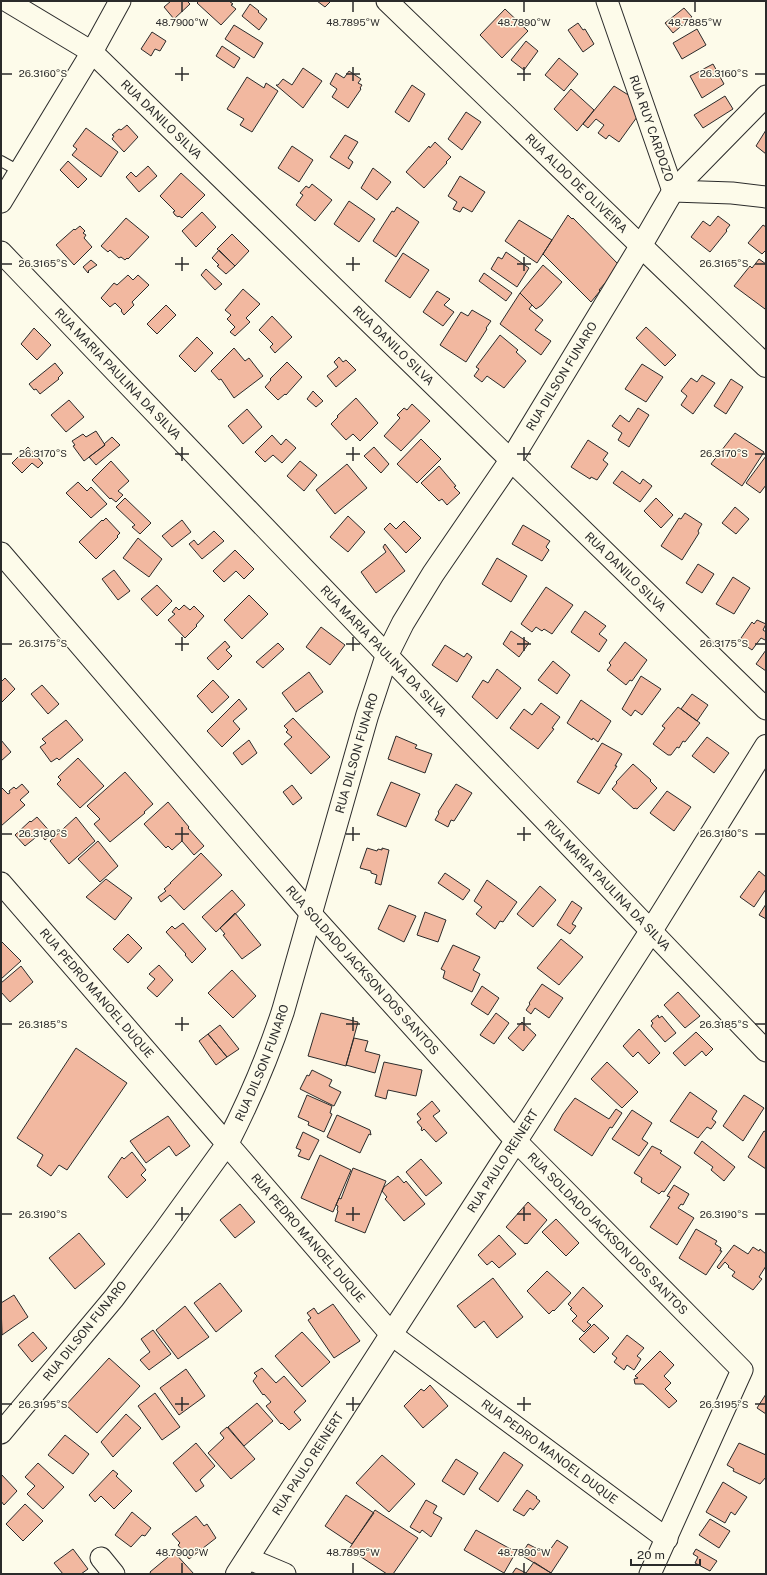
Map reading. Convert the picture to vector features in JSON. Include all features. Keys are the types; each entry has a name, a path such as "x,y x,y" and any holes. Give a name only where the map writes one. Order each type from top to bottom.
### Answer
{"street":[{"name":"RUA DANILO SILVA","path":"7,1 92,52 766,709"},
{"path":"1,202 92,52 120,1"},
{"name":"RUA ALDO DE OLIVEIRA","path":"387,1 766,366"},
{"name":"RUA RUY CARDOZO","path":"607,1 673,191 732,193 766,197"},
{"name":"RUA DILSON FUNARO","path":"1,1433 114,1298 162,1234 227,1144 249,1101 270,1051 283,1012 366,716 387,655 403,623 433,574 511,460 673,191 766,96"},
{"name":"RUA MARIA PAULINA DA SILVA","path":"1,252 766,1051"},
{"name":"RUA SOLDADO JACKSON DOS SANTOS","path":"1,553 311,914 516,1142 742,1370 667,1539"},
{"name":"RUA PAULO REINERT","path":"242,1566 651,931 766,746"},
{"name":"RUA PEDRO MANOEL DUQUE","path":"1,883 392,1335 667,1539"},
{"path":"650,1574 667,1539"},
{"path":"242,1566 285,1574"}],"lane":[{"path":"1,161 20,171"}],"building":[{"path":"171,1 187,1 190,4 174,19 164,7"},
{"path":"199,1 229,1 236,9 221,25 197,3"},
{"path":"317,1 329,1 330,2 325,7"},
{"path":"250,4 267,19 259,30 242,16"},
{"path":"684,8 692,17 673,33 665,23"},
{"path":"505,9 528,31 502,58 480,35"},
{"path":"578,23 583,30 585,29 594,44 583,52 568,30"},
{"path":"234,25 263,43 254,58 225,39"},
{"path":"697,29 706,45 682,59 673,43"},
{"path":"152,32 166,41 160,51 155,49 151,56 141,49"},
{"path":"526,41 538,51 524,70 511,60"},
{"path":"222,46 240,58 234,68 216,56"},
{"path":"559,58 578,74 564,91 545,75"},
{"path":"713,64 724,84 702,98 690,76"},
{"path":"303,68 322,81 303,108 276,85 278,85 283,79 292,85"},
{"path":"349,71 361,79 358,83 362,85 360,88 361,89 348,108 332,97 337,89 330,84 336,73 344,78"},
{"path":"247,77 264,88 266,83 278,91 252,132 240,125 244,119 227,109"},
{"path":"412,85 425,94 409,122 395,112"},
{"path":"614,86 630,96 637,117 619,142 609,135 606,139 598,133 604,125 596,119 588,128 583,124"},
{"path":"571,89 594,110 577,131 554,109"},
{"path":"725,96 733,109 703,128 694,115"},
{"path":"466,112 481,122 462,150 448,139"},
{"path":"127,125 138,137 124,152 112,139 114,136 112,135"},
{"path":"86,128 118,152 101,177 72,155 77,149 73,146"},
{"path":"766,130 766,154 756,146"},
{"path":"345,135 358,142 348,158 353,162 349,169 330,157"},
{"path":"435,142 451,157 424,188 406,172 429,146 430,148"},
{"path":"292,146 313,160 299,182 278,168"},
{"path":"68,161 87,179 78,188 60,170"},
{"path":"148,166 157,176 139,192 126,177 131,172 136,177"},
{"path":"373,168 391,182 377,200 361,188"},
{"path":"181,173 205,195 182,218 175,215 173,212 175,211 160,196"},
{"path":"460,176 485,192 472,212 463,207 460,212 453,209 457,202 448,196"},
{"path":"312,184 332,200 315,221 296,205 303,195 300,193 306,186 309,188"},
{"path":"349,201 375,219 359,242 334,224"},
{"path":"397,207 419,222 396,257 373,241 392,211 394,212"},
{"path":"202,212 216,227 196,247 182,231"},
{"path":"568,215 572,219 573,218 620,266 599,290 600,291 591,302 543,254"},
{"path":"718,216 730,225 710,252 691,237 703,221 710,226"},
{"path":"126,218 149,237 128,259 127,258 125,260 121,257 119,258 110,250 108,252 101,246"},
{"path":"519,220 552,240 537,263 505,241"},
{"path":"763,225 766,227 766,250 762,254 748,243"},
{"path":"80,226 85,231 83,233 86,235 84,238 92,247 74,265 56,245 74,229 75,230"},
{"path":"232,234 249,251 235,266 217,249"},
{"path":"219,250 235,266 226,274 217,266 219,265 212,258"},
{"path":"506,252 529,268 517,287 491,269 498,257 502,259"},
{"path":"403,253 429,270 410,298 385,281"},
{"path":"759,259 766,264 765,309 734,286 750,266 752,268"},
{"path":"91,260 97,265 88,271 88,273 83,267"},
{"path":"543,265 562,282 542,305 536,309 520,293"},
{"path":"206,269 222,284 215,290 201,275"},
{"path":"484,273 512,293 506,301 479,281"},
{"path":"128,275 133,280 138,275 149,285 132,302 134,305 124,315 121,311 122,310 115,303 110,307 101,298 114,283 117,285"},
{"path":"243,289 260,304 246,318 250,322 235,336 230,332 235,327 227,319 231,315 225,310"},
{"path":"437,291 450,299 444,305 454,312 443,326 423,312"},
{"path":"520,293 532,305 529,309 543,320 535,330 551,341 541,355 500,324"},
{"path":"166,305 176,315 157,334 147,324"},
{"path":"472,310 491,321 466,362 440,345 461,312 468,316"},
{"path":"272,316 292,337 275,353 270,347 273,344 259,330"},
{"path":"646,327 676,355 665,366 636,338"},
{"path":"34,328 51,345 37,360 21,344"},
{"path":"500,335 518,350 516,352 526,361 504,388 487,376 482,382 474,376 479,369 476,367"},
{"path":"197,337 213,353 195,372 179,356"},
{"path":"234,348 245,361 249,358 263,376 234,398 221,379 219,380 211,371"},
{"path":"339,357 343,362 346,360 356,370 336,387 327,376 338,367 334,362"},
{"path":"287,362 302,377 286,395 285,394 278,400 265,387 271,380 270,379"},
{"path":"55,363 63,373 58,378 59,379 40,394 29,384"},
{"path":"642,364 663,377 646,402 625,389"},
{"path":"702,375 715,383 693,414 681,405 687,396 681,391 691,378 697,382"},
{"path":"731,379 743,387 726,414 714,406"},
{"path":"313,391 323,401 316,407 307,399"},
{"path":"356,398 378,423 360,441 353,434 346,440 331,424 338,417 337,416"},
{"path":"69,400 84,417 66,432 51,415"},
{"path":"412,404 430,421 401,451 384,436 400,418 397,415 404,408 407,410"},
{"path":"638,408 649,415 629,447 618,440 622,433 612,426 620,415 629,422"},
{"path":"247,409 262,427 243,444 228,426"},
{"path":"96,431 105,445 84,461 73,446 75,445 72,441 83,434 86,437"},
{"path":"735,433 764,452 742,486 711,464"},
{"path":"272,435 281,445 286,439 296,448 282,463 273,455 265,462 255,452"},
{"path":"112,437 120,445 96,465 89,457 105,445 104,444"},
{"path":"421,439 441,459 417,483 397,464"},
{"path":"588,440 608,453 603,460 608,464 597,480 591,477 590,479 571,467"},
{"path":"28,447 43,463 38,468 32,463 22,473 12,463"},
{"path":"374,447 389,464 381,473 364,456"},
{"path":"766,456 766,485 760,493 746,483"},
{"path":"111,461 129,481 118,491 123,495 116,502 111,498 110,499 92,480"},
{"path":"300,461 317,475 304,491 287,476"},
{"path":"347,464 367,488 335,514 316,490"},
{"path":"439,466 460,493 447,505 442,499 439,501 421,483"},
{"path":"622,471 640,484 643,479 652,486 640,502 613,483"},
{"path":"78,482 87,491 91,487 107,504 91,518 66,493"},
{"path":"125,498 151,523 140,534 132,527 135,525 116,507"},
{"path":"656,498 673,515 661,528 644,511"},
{"path":"735,507 749,519 736,534 722,523"},
{"path":"685,513 702,524 698,531 699,533 682,560 661,546 679,518 681,519"},
{"path":"348,516 365,532 348,552 330,537"},
{"path":"106,518 120,533 117,536 118,537 96,559 79,542"},
{"path":"182,520 191,532 172,547 162,536"},
{"path":"404,521 421,538 406,553 384,529 390,523 396,529"},
{"path":"523,525 550,541 546,547 549,550 542,561 512,544"},
{"path":"214,531 224,541 202,559 189,544 194,540 198,545"},
{"path":"138,538 162,559 149,577 123,558"},
{"path":"385,544 405,571 376,593 361,572 386,552 383,547"},
{"path":"235,550 254,569 244,579 236,571 224,582 213,571"},
{"path":"497,558 527,576 511,602 482,584"},
{"path":"698,564 714,574 702,593 686,583"},
{"path":"114,570 130,591 118,600 102,579"},
{"path":"733,577 750,588 734,614 716,604"},
{"path":"157,585 172,601 157,616 141,599"},
{"path":"546,587 573,605 552,634 544,629 542,631 536,627 532,632 521,624"},
{"path":"249,595 268,614 242,639 224,620"},
{"path":"184,605 190,610 194,606 204,616 196,625 197,626 185,638 168,620 175,614 172,612 176,607 179,610"},
{"path":"585,611 606,626 599,634 607,640 599,652 571,632"},
{"path":"757,620 766,624 763,630 766,632 766,639 761,638 752,650 739,641 752,622 754,624"},
{"path":"321,627 345,645 330,665 306,647"},
{"path":"511,631 529,643 519,657 503,644"},
{"path":"225,641 230,647 226,650 232,656 218,670 207,658"},
{"path":"625,642 647,660 632,681 630,680 626,685 607,670 611,665 609,663"},
{"path":"278,643 284,649 263,668 256,662"},
{"path":"445,645 464,657 467,653 472,657 457,682 432,665"},
{"path":"766,650 766,671 756,664"},
{"path":"553,661 570,675 557,694 538,680"},
{"path":"497,669 521,688 497,719 472,697 483,680 488,683"},
{"path":"309,672 323,692 296,712 282,693"},
{"path":"641,676 661,689 642,715 635,710 631,716 622,709"},
{"path":"5,678 15,689 1,703 1,682"},
{"path":"213,680 229,697 212,713 197,696"},
{"path":"42,685 59,704 48,714 31,694"},
{"path":"692,694 708,705 697,721 681,709"},
{"path":"239,699 247,709 233,721 240,729 222,747 207,731"},
{"path":"581,700 611,721 598,742 593,738 592,740 567,723"},
{"path":"541,703 560,717 552,728 554,729 538,749 510,728 524,709 532,715"},
{"path":"678,707 700,723 685,742 683,741 679,748 677,747 671,755 668,755 653,744 665,728 662,726"},
{"path":"293,718 330,757 311,774 284,744 292,737 286,732 288,730 284,726"},
{"path":"66,720 83,740 59,760 57,758 51,762 40,747 46,743 42,739"},
{"path":"396,736 417,745 415,748 432,754 425,773 388,759"},
{"path":"707,737 729,753 714,773 692,756"},
{"path":"1,740 11,752 1,761"},
{"path":"249,740 257,753 242,765 233,753"},
{"path":"602,743 622,754 615,766 617,766 599,794 577,782"},
{"path":"78,758 104,786 80,808 57,784 61,780 58,777"},
{"path":"633,764 651,780 650,781 657,788 637,809 634,809 612,789 617,783 616,782"},
{"path":"125,772 153,804 144,812 145,813 110,842 94,824 100,819 87,806"},
{"path":"391,782 420,794 406,827 377,815"},
{"path":"22,784 29,792 20,800 25,805 1,826 1,787 8,794 14,787 16,789"},
{"path":"456,784 472,793 454,821 451,820 448,827 435,820 439,813 438,812"},
{"path":"292,785 302,798 293,805 283,792"},
{"path":"667,791 691,807 674,831 650,813"},
{"path":"168,802 204,846 194,855 182,841 172,850 168,846 166,848 144,824"},
{"path":"37,817 52,834 45,840 40,834 25,846 15,835 30,821 31,822"},
{"path":"76,817 95,841 69,864 50,841"},
{"path":"98,841 118,866 100,882 78,859"},
{"path":"367,848 377,851 378,849 382,850 382,848 389,850 381,885 375,883 377,875 371,873 371,871 360,868"},
{"path":"201,853 222,875 184,910 170,895 161,902 158,897 166,891 164,889"},
{"path":"759,871 766,877 766,889 754,907 740,897"},
{"path":"445,873 470,890 463,900 438,883"},
{"path":"106,879 132,898 115,920 86,897"},
{"path":"487,880 517,902 503,922 500,921 495,929 476,914 482,907 474,901"},
{"path":"540,886 556,900 533,927 517,914"},
{"path":"232,890 245,905 216,932 202,917"},
{"path":"572,901 582,908 572,924 576,926 570,934 557,925"},
{"path":"766,904 766,919 759,915"},
{"path":"389,905 416,916 404,942 378,929"},
{"path":"425,912 446,920 438,942 417,935"},
{"path":"235,913 261,945 242,959 223,935 225,934 220,928"},
{"path":"183,923 206,949 192,963 166,932 172,926 175,929"},
{"path":"128,934 142,948 128,963 113,949"},
{"path":"561,939 583,957 559,985 537,968"},
{"path":"1,941 21,961 1,979"},
{"path":"453,945 480,957 473,970 480,974 472,992 443,978 445,971 441,969"},
{"path":"159,965 173,980 157,997 147,988 155,979 149,974"},
{"path":"21,966 33,982 10,1002 1,992 1,983"},
{"path":"232,970 256,996 233,1018 208,993"},
{"path":"542,984 563,998 549,1018 535,1008 531,1014 526,1010"},
{"path":"482,986 499,998 488,1015 471,1004"},
{"path":"678,992 700,1016 685,1028 664,1005"},
{"path":"321,1013 358,1022 346,1066 308,1056"},
{"path":"496,1013 509,1023 494,1044 480,1035"},
{"path":"658,1015 659,1018 662,1016 676,1033 665,1042 651,1026 653,1023 651,1021"},
{"path":"522,1022 536,1035 523,1051 508,1038"},
{"path":"220,1025 239,1049 227,1057 208,1034"},
{"path":"639,1029 660,1053 649,1064 638,1052 633,1057 623,1046"},
{"path":"696,1032 713,1049 706,1056 702,1051 685,1066 673,1053"},
{"path":"208,1034 227,1057 216,1065 199,1041"},
{"path":"354,1038 368,1041 365,1051 380,1055 375,1073 346,1065"},
{"path":"76,1048 127,1083 67,1170 59,1165 51,1176 37,1166 43,1155 17,1138"},
{"path":"384,1062 422,1070 416,1096 388,1090 386,1099 375,1096"},
{"path":"607,1062 638,1092 622,1108 591,1079"},
{"path":"312,1070 332,1080 329,1086 341,1092 334,1106 300,1089 307,1075 309,1076"},
{"path":"690,1092 717,1111 712,1119 716,1122 711,1129 707,1127 698,1138 670,1121"},
{"path":"307,1095 332,1106 330,1113 332,1114 324,1132 308,1125 309,1122 298,1117"},
{"path":"744,1095 764,1108 743,1141 723,1126"},
{"path":"575,1098 609,1119 616,1109 622,1113 612,1128 610,1127 592,1156 554,1130 563,1114"},
{"path":"432,1101 440,1111 433,1116 447,1133 436,1142 424,1129 422,1131 422,1128 417,1122 421,1119 417,1114"},
{"path":"632,1110 652,1123 642,1139 648,1143 639,1156 612,1139"},
{"path":"337,1115 370,1130 371,1135 369,1134 360,1153 327,1137"},
{"path":"168,1116 190,1146 176,1156 169,1146 146,1163 130,1141"},
{"path":"764,1131 766,1132 766,1169 748,1157"},
{"path":"303,1132 319,1140 309,1160 298,1156 301,1150 296,1148"},
{"path":"702,1141 735,1167 724,1181 711,1170 713,1167 694,1153"},
{"path":"652,1146 662,1151 660,1153 681,1167 664,1192 662,1191 659,1194 641,1182 642,1178 634,1173"},
{"path":"132,1152 146,1170 141,1175 146,1180 127,1198 108,1177 122,1157 124,1159"},
{"path":"320,1155 351,1170 333,1212 301,1198"},
{"path":"421,1159 442,1183 426,1196 406,1172"},
{"path":"353,1168 386,1181 365,1233 335,1221 338,1211 338,1206 336,1205 339,1198 341,1199"},
{"path":"398,1176 404,1183 406,1181 425,1204 404,1221 385,1199 387,1197 382,1191 384,1187"},
{"path":"674,1185 689,1194 683,1205 681,1204 678,1208 694,1218 677,1245 650,1227 670,1197 667,1196"},
{"path":"528,1202 547,1220 527,1244 525,1244 506,1227"},
{"path":"240,1204 255,1222 235,1238 220,1220"},
{"path":"556,1219 579,1243 566,1256 542,1232"},
{"path":"696,1229 717,1241 715,1244 721,1248 720,1251 722,1251 706,1275 679,1258"},
{"path":"79,1233 105,1264 75,1289 49,1258"},
{"path":"499,1235 516,1254 499,1268 492,1261 487,1265 478,1255"},
{"path":"734,1245 748,1254 753,1247 759,1251 760,1249 766,1254 766,1266 759,1277 762,1279 753,1290 732,1276 735,1272 728,1267 729,1266 725,1262 719,1269 717,1267"},
{"path":"547,1271 571,1293 554,1311 553,1310 549,1314 527,1291"},
{"path":"493,1278 523,1317 497,1338 484,1321 475,1328 457,1306"},
{"path":"220,1283 242,1311 216,1332 194,1303"},
{"path":"583,1287 603,1306 587,1322 591,1325 584,1332 572,1321 577,1316 570,1309 572,1308 568,1304"},
{"path":"14,1295 28,1317 2,1335 1,1303"},
{"path":"333,1304 360,1341 334,1358 308,1320 311,1318 307,1313 314,1308 318,1314"},
{"path":"185,1306 209,1337 178,1359 156,1330"},
{"path":"594,1324 609,1338 594,1353 579,1339"},
{"path":"153,1330 171,1354 149,1370 140,1360 150,1352 141,1339"},
{"path":"33,1332 47,1348 32,1362 18,1345"},
{"path":"302,1332 330,1362 302,1387 275,1356"},
{"path":"627,1335 644,1348 637,1356 641,1359 634,1370 627,1365 624,1370 614,1362 617,1358 612,1354"},
{"path":"660,1351 674,1365 664,1376 671,1383 665,1389 677,1401 669,1408 643,1384 635,1384 634,1379 638,1378 635,1376"},
{"path":"109,1358 140,1386 97,1433 66,1405"},
{"path":"262,1368 276,1383 284,1376 306,1401 294,1412 301,1420 289,1430 282,1423 281,1424 266,1406 271,1402 264,1394 263,1395 253,1381 257,1376 254,1373"},
{"path":"186,1369 205,1396 179,1415 160,1388"},
{"path":"430,1385 448,1406 423,1428 404,1406 421,1389 424,1391"},
{"path":"155,1393 180,1427 162,1440 138,1406"},
{"path":"766,1394 766,1414 757,1408"},
{"path":"257,1403 273,1421 244,1446 228,1427"},
{"path":"126,1414 141,1428 113,1457 101,1442"},
{"path":"227,1427 255,1459 231,1479 208,1453 224,1438 220,1433"},
{"path":"65,1435 89,1454 73,1474 48,1455"},
{"path":"196,1443 215,1466 200,1480 204,1486 196,1492 173,1463"},
{"path":"739,1443 766,1455 766,1477 760,1484 733,1471 734,1469 727,1465"},
{"path":"504,1452 523,1465 498,1502 479,1489"},
{"path":"382,1455 415,1484 389,1512 356,1483"},
{"path":"456,1459 478,1473 464,1495 442,1481"},
{"path":"38,1463 64,1487 43,1509 27,1494 35,1486 25,1477"},
{"path":"113,1470 118,1474 116,1476 132,1491 114,1509 101,1496 95,1502 89,1495"},
{"path":"1,1474 17,1491 4,1505 1,1501"},
{"path":"723,1482 747,1497 735,1515 731,1512 725,1523 706,1512"},
{"path":"527,1490 540,1501 533,1510 530,1508 524,1516 513,1510"},
{"path":"346,1495 374,1513 352,1544 325,1526"},
{"path":"426,1500 437,1506 433,1513 442,1518 431,1537 422,1530 420,1533 410,1527"},
{"path":"25,1504 43,1521 23,1541 6,1524"},
{"path":"375,1510 418,1538 393,1574 387,1574 349,1549"},
{"path":"132,1512 151,1528 145,1536 142,1535 131,1547 115,1535"},
{"path":"196,1516 204,1526 207,1524 216,1538 189,1559 178,1545 180,1543 172,1534"},
{"path":"710,1519 730,1531 719,1548 699,1535"},
{"path":"476,1530 516,1552 504,1573 464,1550"},
{"path":"557,1540 568,1547 551,1573 521,1555 528,1544 547,1554"},
{"path":"73,1549 88,1569 81,1574 63,1574 54,1563"},
{"path":"696,1549 717,1561 710,1571 695,1563 698,1557 693,1554"},
{"path":"174,1552 194,1574 151,1574 150,1572"},
{"path":"534,1562 551,1573 512,1574 516,1568 526,1573"}]}
